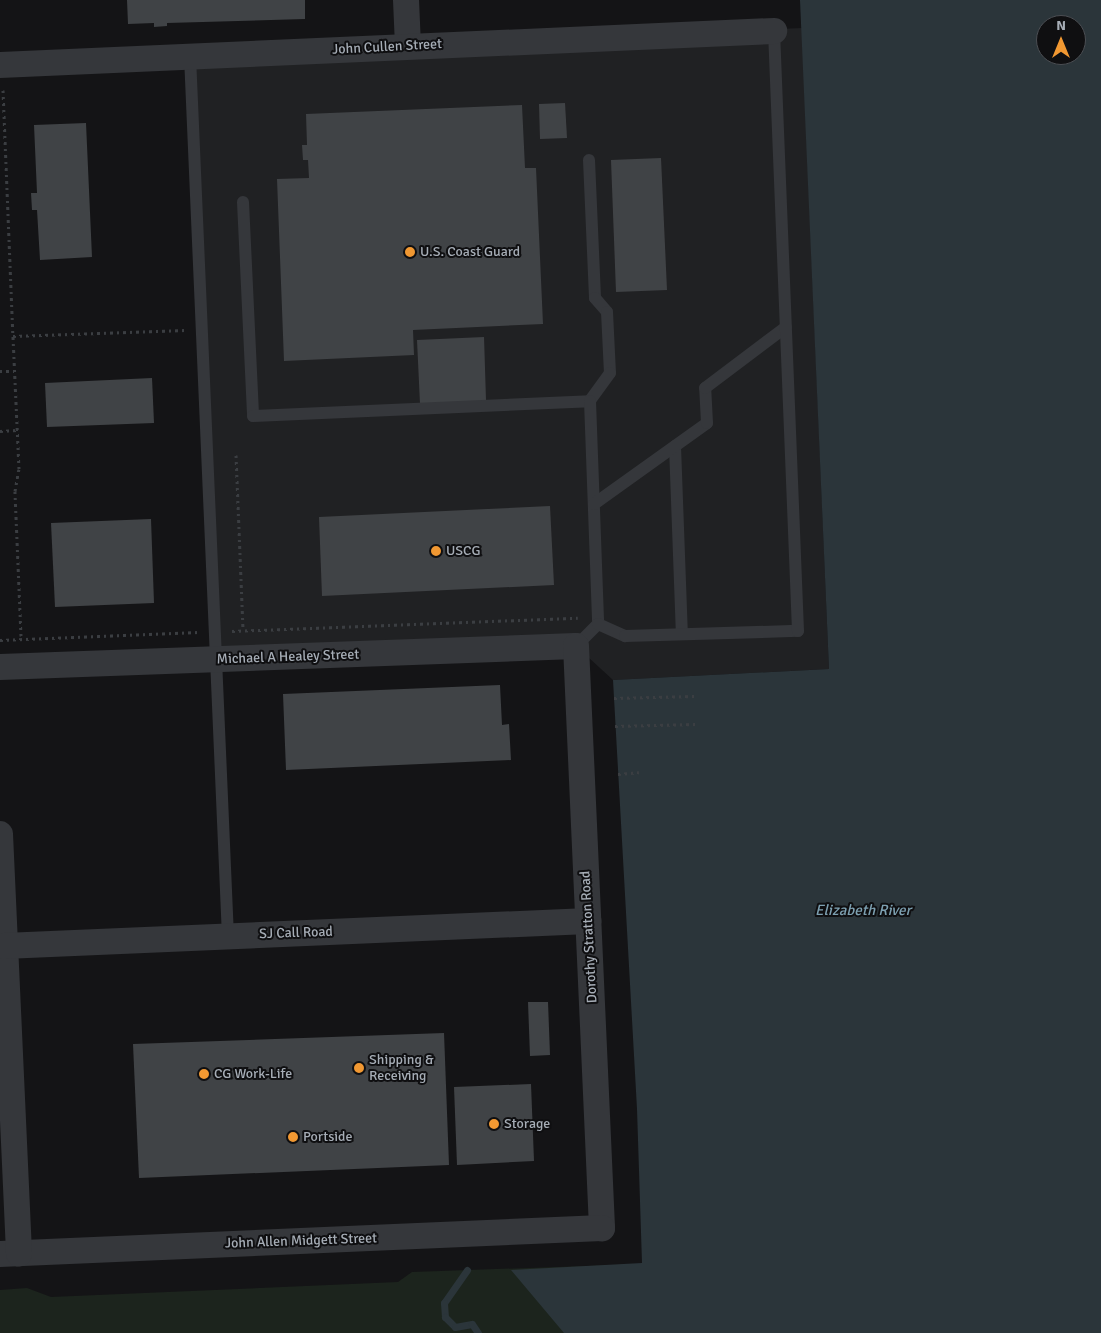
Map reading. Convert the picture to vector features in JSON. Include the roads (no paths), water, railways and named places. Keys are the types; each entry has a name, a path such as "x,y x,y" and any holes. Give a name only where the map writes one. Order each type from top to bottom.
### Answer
{"street":[{"path":"406,0 408,45"},
{"name":"John Cullen Street","path":"1,77 190,56 408,45 774,31"},
{"name":"Michael A Healey Street","path":"0,668 576,646"},
{"name":"Dorothy Stratton Road","path":"576,646 602,1228"},
{"path":"0,834 4,946 9,1254"},
{"name":"SJ Call Road","path":"4,946 588,921"},
{"name":"John Allen Midgett Street","path":"9,1254 602,1228"}],"lane":[{"path":"598,620 625,636 798,630 774,31"},
{"path":"190,56 228,936"},
{"path":"576,646 598,620 590,401 610,373 607,312 595,298 588,160"},
{"path":"242,202 253,416 590,401"},
{"path":"594,504 706,423 705,388 786,327"},
{"path":"675,446 682,634"}],"water":[{"name":"Elizabeth River","path":"800,0 1101,0 1101,1333 564,1333 511,1270 642,1263 637,1109 613,680 829,669"}],"waterway":[{"path":"467,1270 444,1303 445,1317 455,1327 472,1324 478,1333"}],"place":[{"name":"U.S. Coast Guard","path":"410,252"},
{"name":"USCG","path":"436,551"},
{"name":"Shipping & Receiving","path":"359,1068"},
{"name":"CG Work-Life","path":"204,1074"},
{"name":"Storage","path":"494,1124"},
{"name":"Portside","path":"293,1137"}]}
